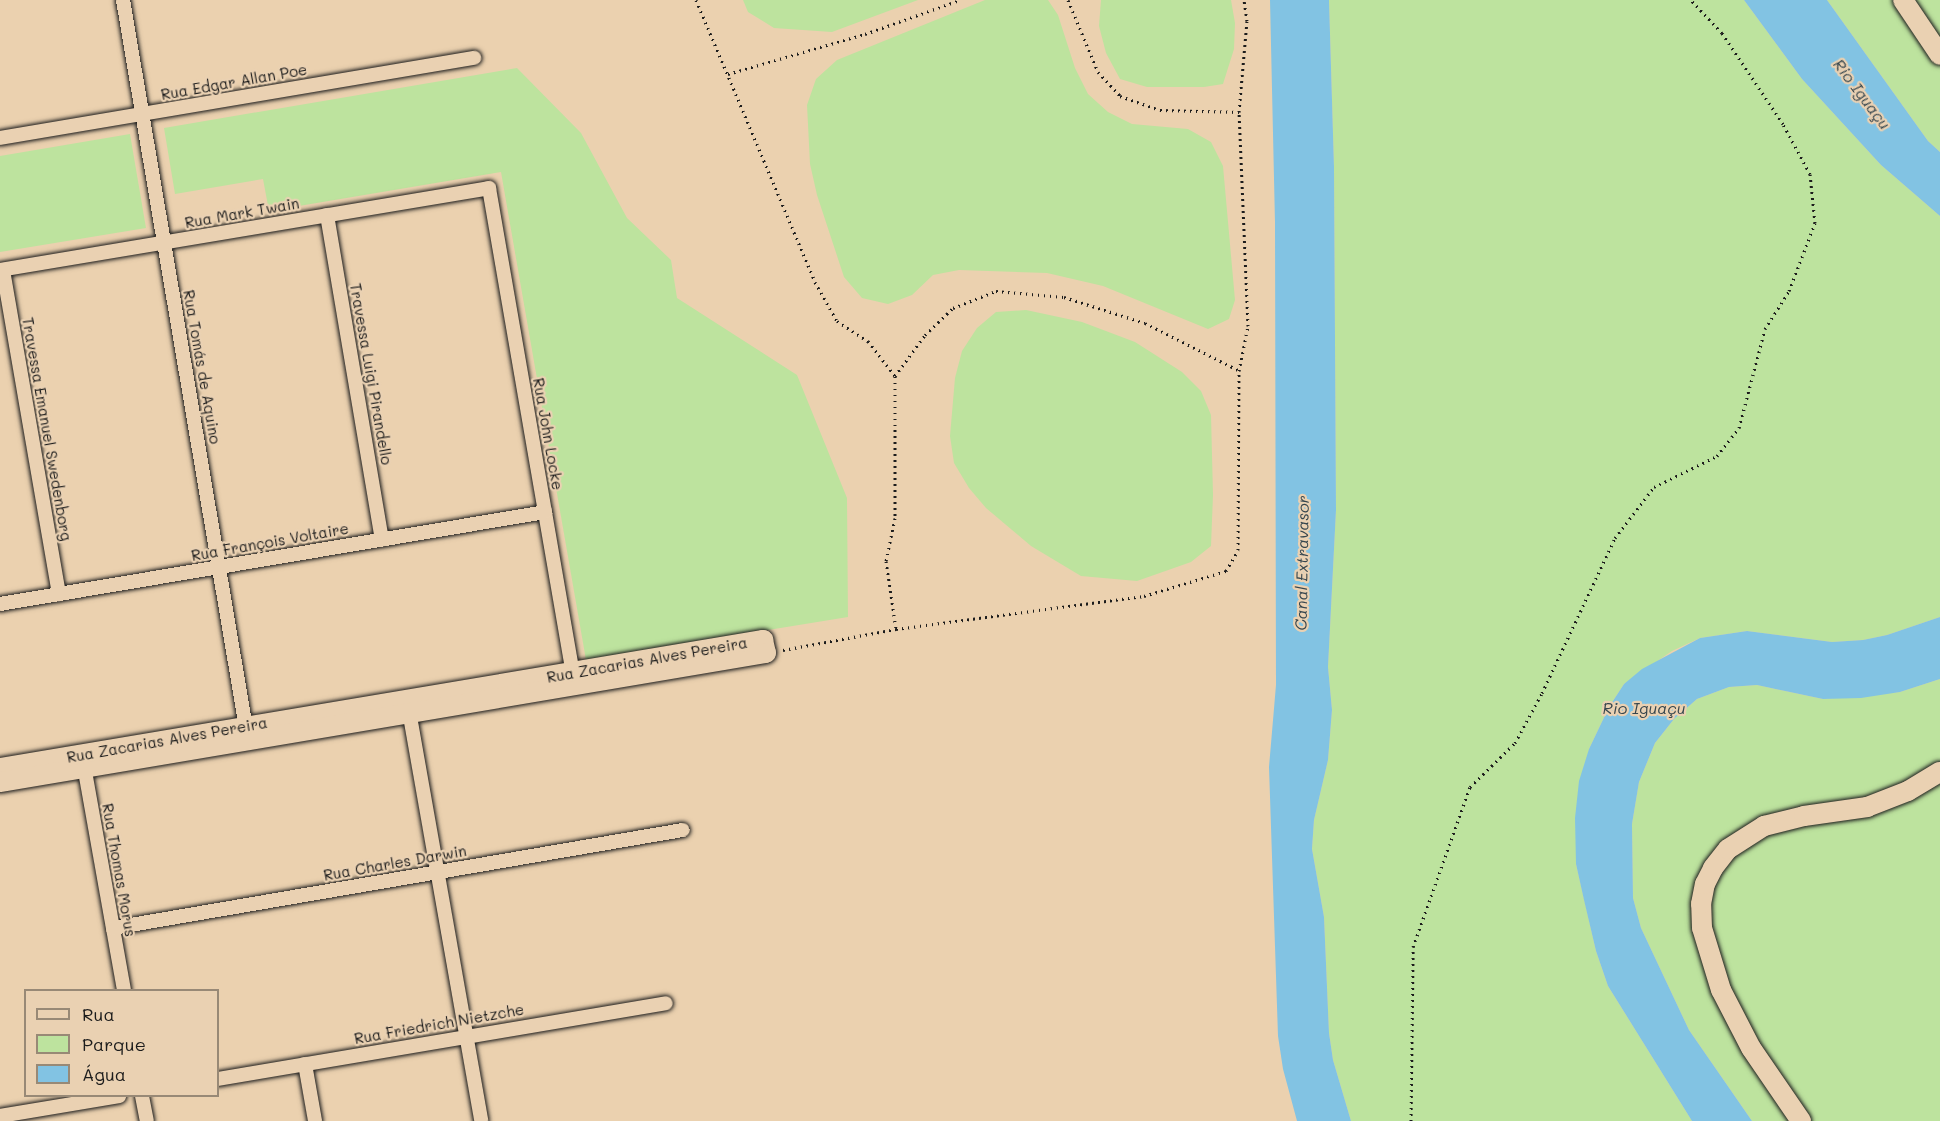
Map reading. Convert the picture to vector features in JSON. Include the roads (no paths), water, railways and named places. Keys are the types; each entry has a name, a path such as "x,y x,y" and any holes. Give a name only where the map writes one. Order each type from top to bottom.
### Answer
{"street":[{"name":"Rua Tomás de Aquino","path":"123,0 247,734"},
{"path":"1903,0 1940,55"},
{"name":"Rua Edgar Allan Poe","path":"0,138 474,58"},
{"name":"Rua Mark Twain","path":"1,270 489,188"},
{"name":"Rua John Locke","path":"489,188 574,679"},
{"name":"Travessa Luigi Pirandello","path":"327,215 382,539"},
{"name":"Travessa Emanuel Swedenborg","path":"1,270 59,594"},
{"name":"Rua François Voltaire","path":"0,604 545,512"},
{"name":"Rua Zacarias Alves Pereira","path":"0,782 84,761 574,679 766,653"},
{"path":"409,707 481,1121"},
{"name":"Rua Zacarias Alves Pereira","path":"0,768 84,761"},
{"name":"Rua Thomas Morus","path":"84,761 124,989"},
{"path":"1801,1121 1751,1048 1721,990 1702,927 1701,904 1706,884 1713,868 1728,849 1764,826 1804,816 1867,807 1908,791 1940,772"},
{"name":"Rua Charles Darwin","path":"113,928 683,830"},
{"name":"Rua Friedrich Nietzche","path":"219,1079 666,1003"},
{"path":"305,1064 315,1121"},
{"path":"0,1116 108,1097"},
{"path":"142,1097 147,1121"}],"water":[{"name":"Canal Extravasor","path":"1270,0 1329,0 1334,167 1336,510 1328,667 1332,710 1328,760 1314,820 1312,849 1324,917 1329,1033 1333,1060 1351,1121 1297,1121 1283,1069 1278,1036 1269,767 1276,685 1275,223"},
{"name":"Rio Iguaçu","path":"1744,0 1827,0 1928,141 1940,152 1940,216 1881,165 1802,79"},
{"name":"Rio Iguaçu","path":"1940,617 1940,679 1900,692 1861,698 1823,699 1757,685 1729,687 1697,699 1674,719 1655,743 1639,782 1632,824 1633,898 1641,928 1689,1030 1752,1121 1692,1121 1608,986 1596,951 1576,864 1575,818 1579,781 1589,749 1609,707 1624,684 1642,669 1700,638 1747,631 1832,642 1863,640 1887,635"}]}
